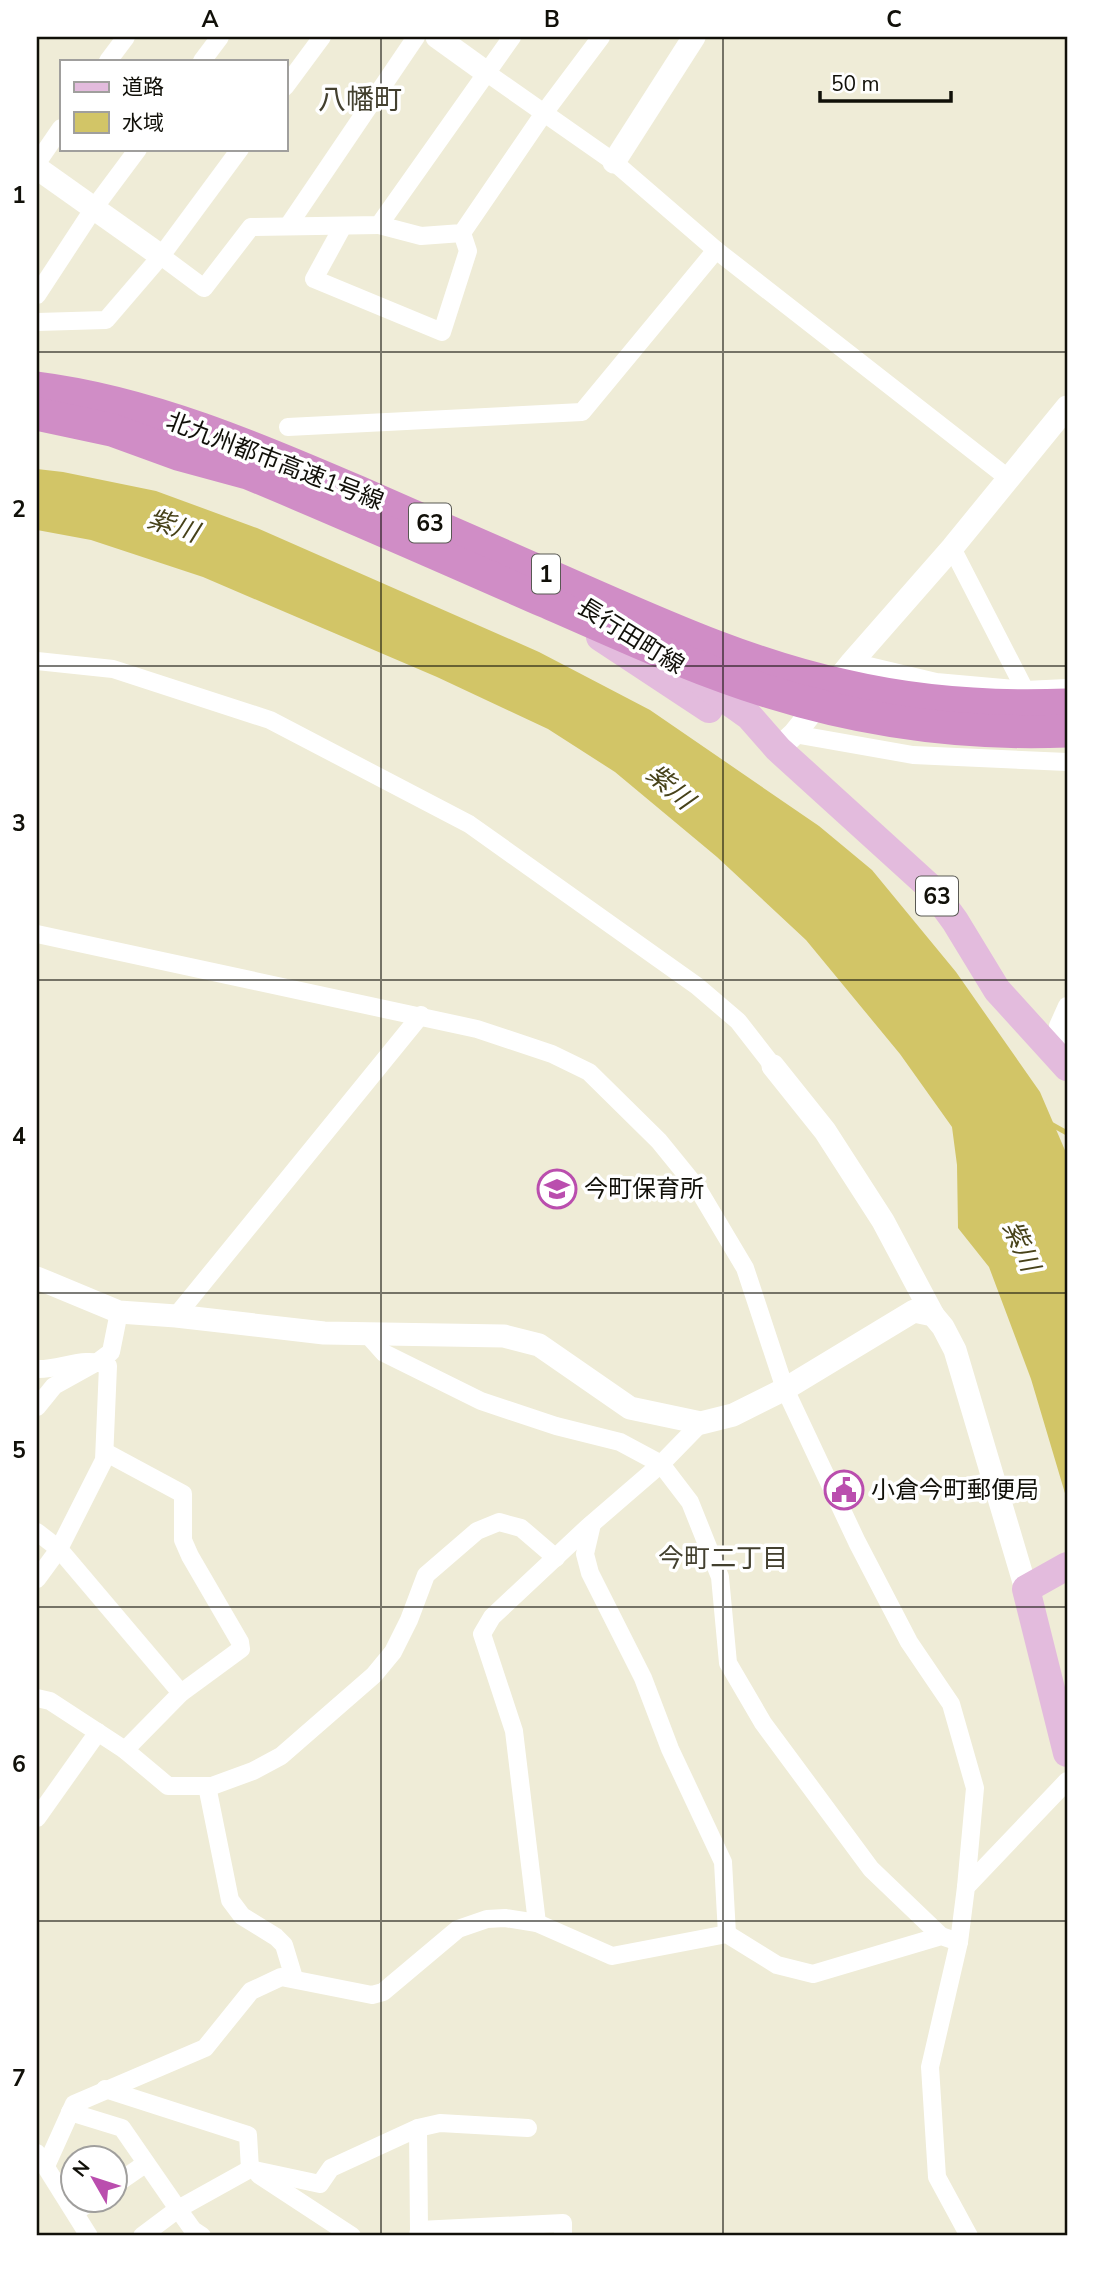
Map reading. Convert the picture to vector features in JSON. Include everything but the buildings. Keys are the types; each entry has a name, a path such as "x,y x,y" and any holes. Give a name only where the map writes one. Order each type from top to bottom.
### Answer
{"highway":[{"path":"37,379 124,399 184,440"},
{"name":"北九州都市高速1号線","path":"37,388 119,405 260,478 653,648 770,692 838,711 906,724 976,731 1066,756"},
{"name":"北九州都市高速1号線","path":"37,414 112,430 184,440 319,475 667,627 780,669 844,686 913,699 977,706 1067,705"},
{"path":"37,435 184,440"}],"main road":[{"name":"長行田町線","path":"37,388 122,404 201,426 391,502 628,629 786,742 931,888 955,921 997,990 1067,1067"},
{"name":"長行田町線","path":"37,420 55,422 218,463 397,533 604,639 739,729 786,742"},
{"path":"1067,1566 1031,1586 1067,1752"}],"street":[{"path":"109,60 126,37"},
{"path":"203,60 220,37"},
{"path":"287,84 322,37"},
{"path":"288,226 416,37"},
{"path":"437,37 614,162 716,250 1008,478"},
{"path":"379,225 512,37"},
{"path":"462,233 544,113 601,37"},
{"path":"614,162 694,37"},
{"path":"60,130 37,166 204,288 251,227 379,225 421,236 462,233"},
{"path":"37,295 94,208 137,150"},
{"path":"37,322 106,320 161,256 239,150"},
{"path":"344,226 314,279 442,331 468,251 462,233"},
{"path":"288,427 582,412 716,250"},
{"path":"786,742 952,548 1067,407"},
{"path":"952,548 1025,690"},
{"path":"37,661 113,669 270,720 469,824 696,986 738,1021 825,1132 876,1210 955,1350 1031,1586"},
{"path":"852,662 936,682 1025,690 1067,688"},
{"path":"786,742 913,755 1066,756"},
{"path":"37,934 421,1015 552,1054 589,1072 659,1141 698,1189 745,1268 785,1389 883,1594 909,1642 951,1704 975,1788 959,1942 930,2067 937,2177 969,2236"},
{"path":"1067,1006 1058,1026 1067,1037"},
{"path":"176,1316 421,1015"},
{"path":"37,1279 119,1312 324,1333 505,1336 539,1345 630,1408 701,1423 733,1415 785,1389 914,1311 933,1315"},
{"path":"37,1408 54,1386 111,1352 119,1312"},
{"path":"367,1334 384,1353 481,1401 556,1426 620,1442 661,1464 691,1502 720,1577 728,1663 762,1723 871,1869 941,1937 959,1942"},
{"path":"37,1369 99,1361 108,1366 104,1460 59,1549 37,1579"},
{"path":"537,1923 514,1731 482,1634 492,1617 661,1464 701,1423"},
{"path":"105,1452 183,1494 183,1540 240,1642 241,1649 181,1693 125,1750"},
{"path":"37,1698 50,1701 125,1750 168,1786 207,1786 253,1771 281,1756 374,1675 393,1652 409,1620 426,1575 477,1531 499,1522 521,1528 556,1558"},
{"path":"592,1524 585,1555 590,1573 643,1678 670,1749 723,1862 726,1934"},
{"path":"37,1532 59,1549 181,1693"},
{"path":"37,1818 97,1732"},
{"path":"966,1887 1067,1781"},
{"path":"207,1786 230,1900 242,1916 284,1945 294,1978"},
{"path":"60,2192 43,2169 75,2104 205,2048 251,1991 281,1977 372,1995 383,1992 458,1929 487,1919 505,1918 537,1923 612,1956 726,1934 777,1965 813,1974 941,1937"},
{"path":"105,2089 248,2135 250,2169"},
{"path":"70,2112 122,2128 177,2210 193,2230 202,2236"},
{"path":"142,2236 177,2210 250,2169 320,2185 331,2168 418,2128 440,2123 528,2128"},
{"path":"418,2128 419,2233 563,2222 563,2236"},
{"path":"130,2174 145,2164"},
{"path":"250,2169 352,2236"},
{"path":"76,2214 89,2236"}],"water":[{"name":"紫川","path":"37,469 156,491 257,528 539,652 650,710 819,826 872,870 956,972 1040,1092 1067,1155 1067,1500 1031,1379 989,1267 958,1228 957,1165 952,1127 900,1054 806,940 717,857 615,772 548,729 437,677 203,577 91,540 37,530"}],"waterway":[{"path":"1049,1123 1067,1133"}],"place":[{"name":"今町保育所","path":"557,1189"},
{"name":"小倉今町郵便局","path":"844,1490"}],"district":[{"name":"八幡町","path":"360,100"},
{"name":"今町二丁目","path":"723,1558"}]}
